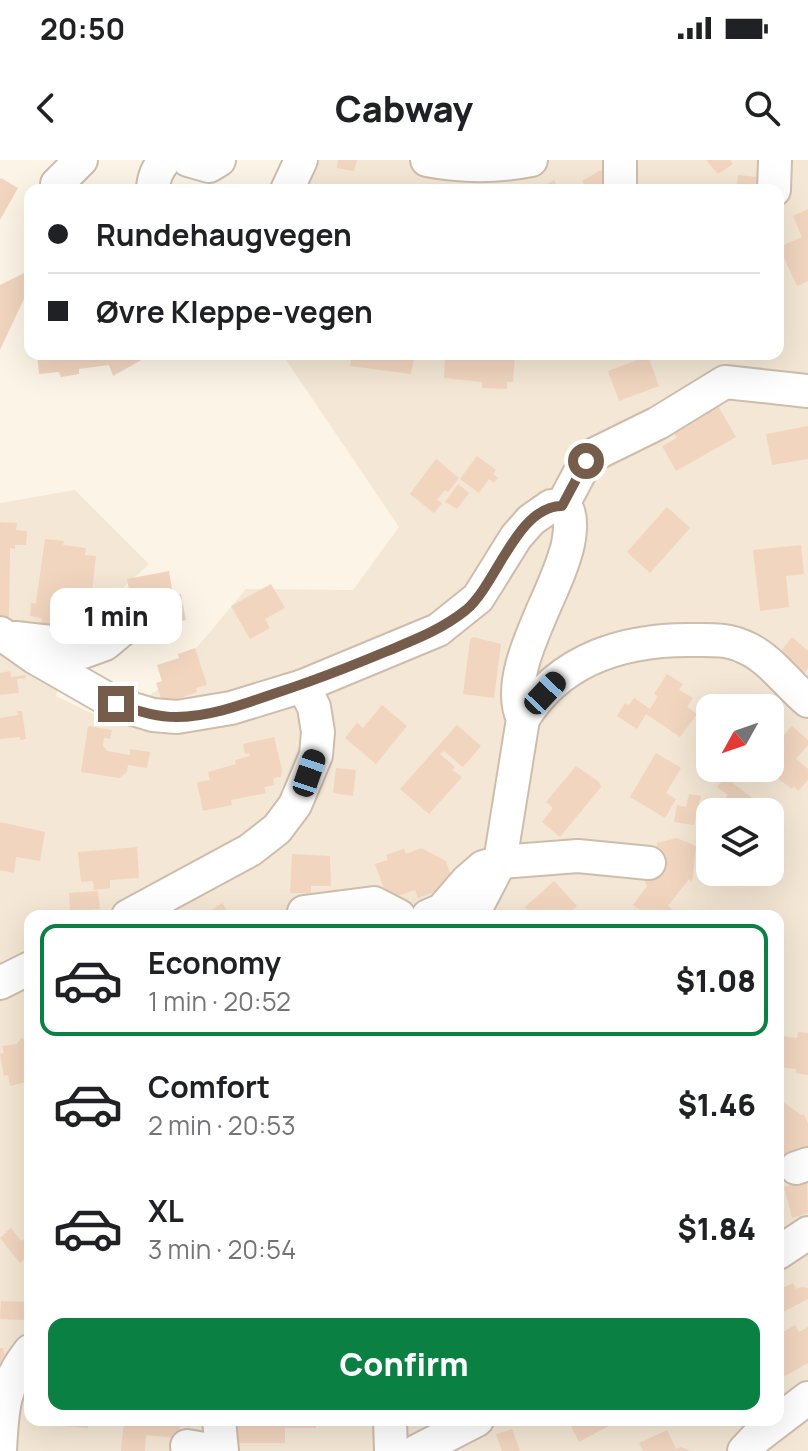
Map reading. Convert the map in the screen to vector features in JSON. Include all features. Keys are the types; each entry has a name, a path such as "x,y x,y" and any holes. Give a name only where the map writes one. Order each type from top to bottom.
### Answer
{"street":[{"path":"57,184 81,160"},
{"path":"153,184 158,167 165,160"},
{"path":"188,160 209,166 219,160"},
{"path":"290,184 301,160"},
{"path":"427,160 465,166 507,165 531,160"},
{"path":"620,160 620,184"},
{"path":"774,184 775,160"},
{"path":"562,506 586,461 593,455 658,423 725,382 730,380 808,391"},
{"path":"2,634 34,657 116,704 153,715 199,715 303,686 438,630 478,598 516,537 531,520 551,506 562,506 569,512 569,537 550,599 519,668 517,699 523,719 500,862 475,910"},
{"path":"2,634 25,641 60,643 83,652 105,644 123,629"},
{"path":"523,719 561,676 611,650 659,640 724,641 740,645 761,657 808,701"},
{"path":"145,910 250,850 277,829 295,805 316,755 318,732 314,707 303,686"},
{"path":"442,910 483,867 500,862 578,856 649,863"},
{"path":"359,910 387,909"},
{"path":"0,983 24,971"},
{"path":"784,1249 808,1233"},
{"path":"0,1451 5,1392 24,1359"},
{"path":"784,1417 808,1398"},
{"path":"220,1426 222,1451"},
{"path":"390,1426 391,1451"},
{"path":"417,1451 465,1426"},
{"path":"754,1441 773,1426"},
{"path":"754,1441 808,1427"}],"shaded area":[{"path":"297,160 808,160 808,1451 0,1451 0,503 75,490 149,564 70,636 56,696 110,722 166,684 246,589 353,590 399,527 286,360 784,360 784,184 291,184"}],"building":[{"path":"338,160 357,160 354,171 337,168"},
{"path":"706,160 730,160 733,164 718,174"},
{"path":"601,170 609,184 584,184 582,181"},
{"path":"738,175 766,178 766,184 737,184"},
{"path":"0,179 18,188 0,220"},
{"path":"808,209 808,281 797,286 784,258 784,245 802,237 793,216"},
{"path":"24,273 24,299 0,350 0,285"},
{"path":"38,360 141,360 113,376 109,365 79,369 79,374 61,377 59,372 39,374"},
{"path":"351,360 414,360 411,374 350,366"},
{"path":"445,360 515,360 513,382 507,382 507,389 482,388 482,382 444,378"},
{"path":"637,360 649,360 659,386 619,401 608,371"},
{"path":"718,406 736,437 676,471 662,446 677,438 673,432"},
{"path":"808,426 808,459 772,465 766,434"},
{"path":"477,456 496,470 493,474 498,478 494,483 489,479 479,493 460,479"},
{"path":"436,459 459,478 437,500 442,503 434,513 410,494"},
{"path":"458,484 469,493 457,509 445,502"},
{"path":"667,507 690,528 650,573 627,552"},
{"path":"0,522 17,523 16,530 27,531 26,545 10,548 9,617 0,616"},
{"path":"45,539 86,548 85,555 96,556 92,591 65,588 64,596 75,597 72,630 41,627 42,618 30,616 31,603 36,603"},
{"path":"801,545 804,574 786,576 789,607 760,611 753,550"},
{"path":"169,571 173,595 181,594 186,620 161,625 158,611 152,612 152,609 133,613 127,579"},
{"path":"271,584 285,608 265,619 270,628 250,639 231,606"},
{"path":"473,637 501,644 494,698 463,694 470,640"},
{"path":"792,637 808,651 808,668 802,676 776,657"},
{"path":"195,648 207,685 196,688 197,692 163,704 156,683 162,681 157,665 179,658 178,654"},
{"path":"10,671 11,677 25,675 26,678 17,679 19,693 0,695 0,673"},
{"path":"667,674 683,684 679,690 693,698 687,707 696,715 680,737 646,714 637,729 617,716 625,703 629,705 634,698 650,709 658,696 654,694"},
{"path":"382,705 407,726 376,764 345,738 357,723 363,728"},
{"path":"17,711 22,711 26,739 0,739 0,718 18,715"},
{"path":"457,725 481,746 463,767 444,751 440,754 462,777 429,814 400,789"},
{"path":"88,726 112,730 110,739 104,738 103,746 107,751 130,755 130,749 150,752 147,768 128,765 127,772 119,778 81,772"},
{"path":"792,726 808,740 808,745 796,759 808,769 808,780 798,791 783,782 784,735"},
{"path":"274,737 282,769 281,777 273,778 274,785 264,787 266,793 231,800 232,805 203,811 197,782 210,780 208,772 236,764 235,760 250,756 249,753 245,754 243,744"},
{"path":"656,753 681,768 666,793 676,799 665,818 630,797"},
{"path":"576,766 599,782 601,787 560,837 542,822 553,808 546,802"},
{"path":"336,768 356,770 353,796 333,793"},
{"path":"721,782 732,782 751,797 726,798 728,795 717,787"},
{"path":"689,794 701,796 696,798 694,825 674,822 677,805 686,807"},
{"path":"0,822 45,832 40,861 16,857 14,873 0,870"},
{"path":"677,838 696,846 692,882 689,879 668,906 673,910 640,910 633,905 655,868 657,843"},
{"path":"137,847 139,878 110,880 110,888 94,890 93,881 81,882 78,852"},
{"path":"421,848 446,861 454,885 418,898 415,890 388,899 375,864 388,860 386,855 404,849 406,854"},
{"path":"292,854 330,856 331,886 311,886 311,893 290,893"},
{"path":"554,881 577,906 572,910 528,910 525,907"},
{"path":"98,891 100,909 70,910 69,893"},
{"path":"222,903 227,910 211,910"},
{"path":"798,1032 808,1033 808,1075 784,1068 784,1036 797,1038"},
{"path":"21,1038 24,1039 24,1082 10,1086 8,1075 4,1076 0,1054 4,1053 2,1046 17,1044"},
{"path":"784,1102 804,1114 808,1124 808,1155 784,1162"},
{"path":"807,1181 808,1213 792,1218 784,1187"},
{"path":"11,1228 21,1241 24,1239 24,1260 20,1263 0,1238"},
{"path":"793,1283 796,1289 808,1288 808,1299 784,1311 784,1287"},
{"path":"1,1301 24,1302 24,1320 0,1319"},
{"path":"795,1325 799,1332 808,1327 808,1363 785,1376 784,1375 784,1331"},
{"path":"0,1348 3,1348 6,1361 0,1363"},
{"path":"123,1426 180,1426 179,1438 146,1435 145,1451 121,1451"},
{"path":"238,1426 316,1426 285,1428 285,1443 238,1443"},
{"path":"571,1426 609,1426 579,1442"},
{"path":"512,1429 520,1451 502,1451 496,1434"},
{"path":"667,1430 676,1449 681,1447 691,1451 643,1451 639,1443"}],"route":[{"path":"116,704 153,715 177,717 231,708 303,686 438,630 478,598 516,537 531,520 551,506 562,506 586,461"}]}
